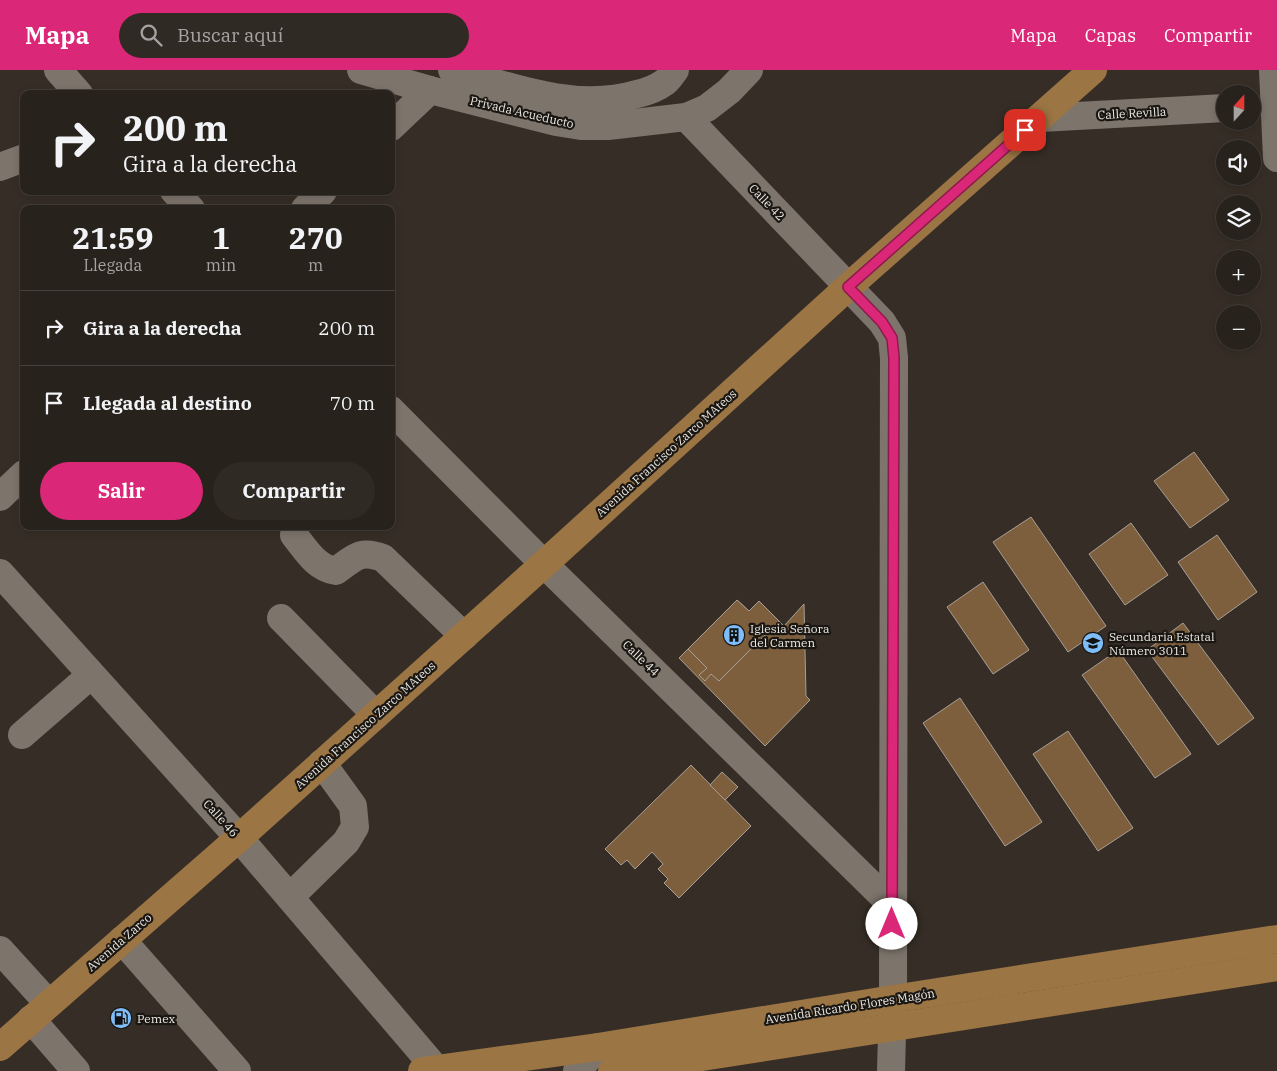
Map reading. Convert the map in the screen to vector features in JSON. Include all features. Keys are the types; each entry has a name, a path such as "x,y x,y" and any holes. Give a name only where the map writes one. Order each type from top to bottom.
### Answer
{"main road":[{"name":"Avenida Francisco Zarco MAteos","path":"239,838 848,287 1093,70"},
{"name":"Avenida Zarco","path":"0,1047 239,838"},
{"name":"Avenida Ricardo Flores Magón","path":"432,1070 598,1047 1277,939"},
{"path":"612,1071 1277,967"}],"street":[{"path":"58,70 76,90"},
{"name":"Privada Acueducto","path":"361,70 430,90 556,122 581,126 608,126 686,118"},
{"name":"Privada Acueducto","path":"452,70 554,98 588,100 622,99 646,92 670,76"},
{"path":"686,118 707,108 729,91 749,70"},
{"path":"1273,70 1268,106 1277,158"},
{"path":"395,123 430,90"},
{"name":"Calle Revilla","path":"1040,118 1216,108"},
{"name":"Calle 42","path":"686,118 882,322 892,338 894,358 893,999 891,1071"},
{"path":"0,166 20,159"},
{"path":"178,195 188,205"},
{"path":"309,205 319,195"},
{"name":"Calle 44","path":"395,414 544,564 892,905"},
{"path":"0,497 20,478"},
{"path":"294,535 317,563 327,570 336,571 357,556 371,553 383,558 464,636"},
{"name":"Calle 46","path":"0,572 239,838 432,1070"},
{"path":"281,618 376,715"},
{"path":"22,735 91,675"},
{"path":"290,897 346,842 355,827 353,806 322,763"},
{"path":"122,940 238,1071"},
{"path":"0,950 76,1071"},
{"path":"578,1071 598,1047"}],"building":[{"path":"1194,452 1229,500 1190,528 1154,481"},
{"name":"Secundaria Estatal Número 3011","path":"1031,517 1106,626 1068,652 993,542"},
{"name":"Secundaria Estatal Número 3011","path":"1131,523 1168,575 1125,605 1089,554"},
{"name":"Secundaria Estatal Número 3011","path":"1217,535 1257,592 1218,620 1178,562"},
{"path":"983,582 1029,650 993,674 947,607"},
{"path":"737,600 749,611 759,601 784,626 804,604 806,696 810,700 765,746 679,658"},
{"name":"Iglesia Señora del Carmen","path":"737,600 749,611 759,601 779,621 719,681 711,674 705,681 699,675 707,668 688,649"},
{"name":"Secundaria Estatal Número 3011","path":"1183,623 1254,718 1218,745 1147,650"},
{"name":"Secundaria Estatal Número 3011","path":"1118,650 1191,754 1155,778 1082,675"},
{"path":"960,698 1042,822 1005,846 923,723"},
{"path":"1068,731 1133,828 1098,851 1033,754"},
{"path":"691,765 751,826 679,898 664,883 668,879 658,869 663,864 652,852 635,869 627,860 621,865 605,849"},
{"path":"722,772 738,787 725,800 710,785"}],"place":[{"name":"Iglesia Señora del Carmen","path":"734,635"},
{"name":"Secundaria Estatal Número 3011","path":"1093,643"},
{"name":"Pemex","path":"121,1018"}],"route":[{"path":"892,924 894,358 892,338 882,322 848,287 1025,130"}]}
